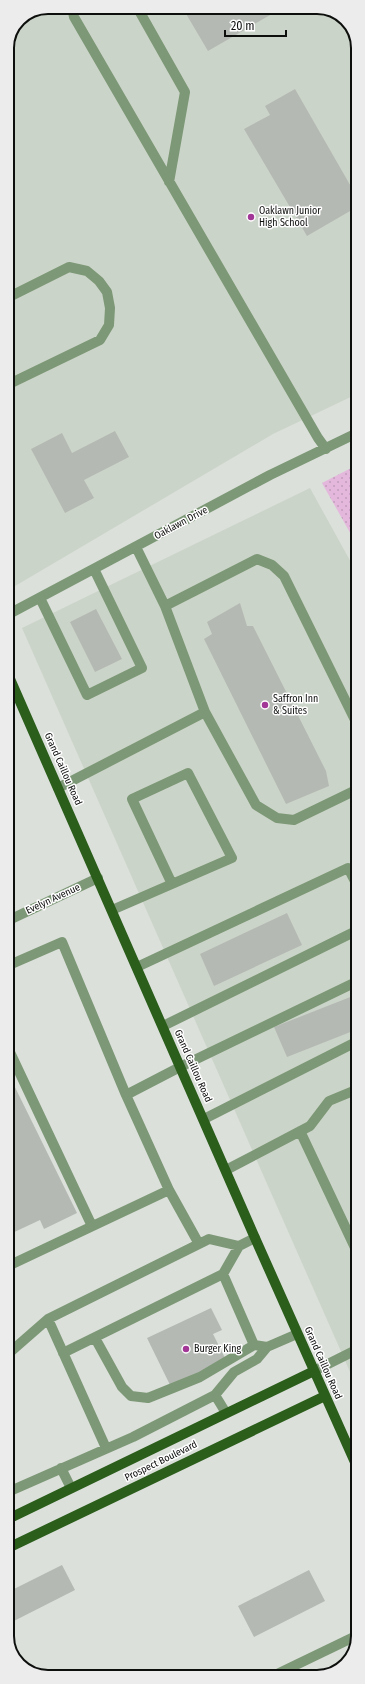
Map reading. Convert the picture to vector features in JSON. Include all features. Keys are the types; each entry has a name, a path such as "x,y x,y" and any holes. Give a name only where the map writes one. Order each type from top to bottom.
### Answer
{"main road":[{"name":"Grand Caillou Road","path":"14,688 324,1396 351,1454"},
{"name":"Prospect Boulevard","path":"14,1516 314,1371"},
{"name":"Prospect Boulevard","path":"14,1545 324,1396"}],"street":[{"path":"73,14 169,182 318,438 326,448"},
{"path":"141,14 186,92 169,182"},
{"path":"14,295 70,267 87,271 99,281 106,292 110,308 109,325 100,340 14,382"},
{"name":"Oaklawn Drive","path":"14,611 270,475 351,436"},
{"path":"136,547 165,606 205,712 256,805 277,818 294,820 351,792"},
{"path":"165,606 257,559 272,564 284,576 351,712"},
{"path":"40,598 87,695 142,668 94,569"},
{"path":"58,788 205,712"},
{"path":"112,910 172,884 232,858 188,773 132,800 172,884"},
{"path":"137,967 348,868 351,874"},
{"name":"Evelyn Avenue","path":"14,918 98,878"},
{"path":"163,1026 351,933"},
{"path":"14,963 62,942 126,1095 169,1190 199,1244"},
{"path":"126,1095 180,1067 351,984"},
{"path":"204,1119 351,1045"},
{"path":"14,1059 92,1226"},
{"path":"226,1170 310,1126 329,1101 351,1092"},
{"path":"300,1131 351,1239"},
{"path":"14,1263 169,1190"},
{"path":"63,1353 223,1274 239,1246 255,1238"},
{"path":"14,1349 48,1319 209,1239 239,1246"},
{"path":"223,1274 254,1346"},
{"path":"48,1319 106,1448"},
{"path":"14,1489 132,1437 215,1395 234,1372 257,1359 267,1347 297,1334"},
{"path":"95,1338 122,1387 130,1396 148,1398 200,1377 254,1346 267,1347"},
{"path":"314,1371 351,1352"},
{"path":"215,1395 226,1414"},
{"path":"61,1468 71,1488"},
{"path":"285,1670 351,1638"}],"shaded area":[{"path":"48,14 320,14 340,22 344,27 350,41 351,48 351,397 273,434 14,587 14,48 20,29 29,20"},
{"path":"351,468 351,534 322,483"},
{"path":"310,488 351,562 351,1374 22,628"}],"building":[{"path":"186,14 272,14 208,51"},
{"path":"295,89 351,187 351,210 307,236 244,129 270,115 265,106"},
{"path":"115,431 129,457 84,480 94,498 65,513 31,449 62,433 72,453"},
{"name":"Saffron Inn & Suites","path":"240,603 247,626 253,626 326,771 329,786 286,804 204,639 212,634 207,622"},
{"path":"96,609 122,659 95,672 70,622"},
{"path":"287,913 302,945 214,986 200,954"},
{"path":"351,997 351,1032 287,1057 274,1027"},
{"path":"14,1085 77,1213 44,1229 40,1220 14,1232"},
{"name":"Burger King","path":"211,1308 222,1330 213,1334 226,1360 171,1387 147,1338"},
{"path":"62,1565 75,1590 14,1621 14,1589"},
{"path":"309,1570 325,1601 254,1637 238,1606"}],"place":[{"name":"Oaklawn Junior High School","path":"251,217"},
{"name":"Saffron Inn & Suites","path":"265,705"},
{"name":"Burger King","path":"186,1349"}]}
